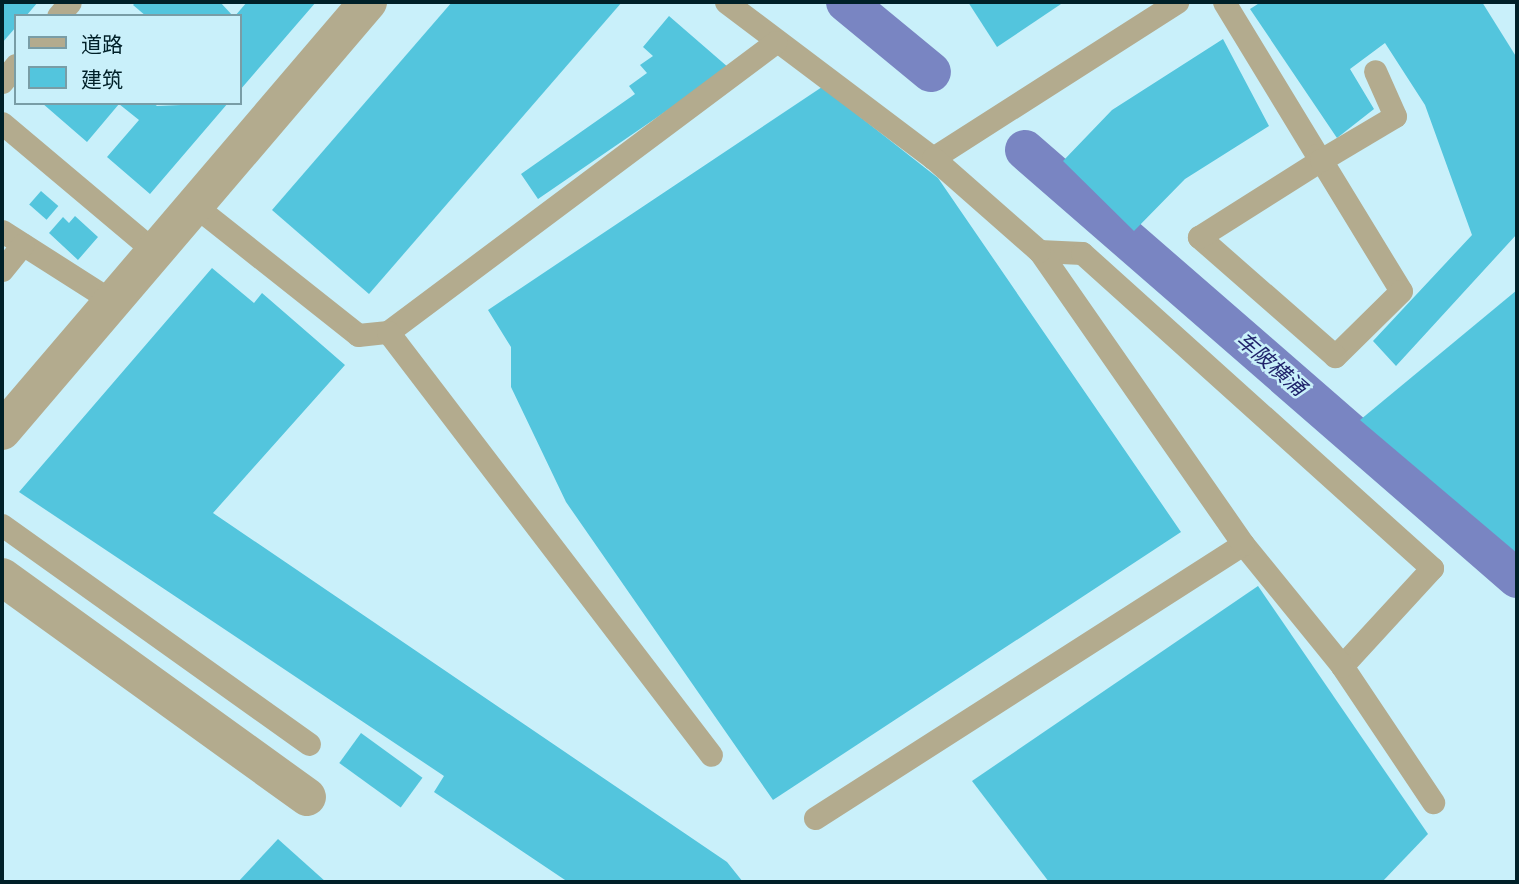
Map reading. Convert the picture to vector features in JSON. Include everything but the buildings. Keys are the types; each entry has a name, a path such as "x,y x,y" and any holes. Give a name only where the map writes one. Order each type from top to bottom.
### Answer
{"street":[{"path":"2,431 368,2"},
{"path":"2,577 307,797"}],"lane":[{"path":"726,2 933,158 1039,251 1243,544 1342,666 1433,802"},
{"path":"933,158 1177,2"},
{"path":"1224,2 1321,160 1401,291 1335,356 1199,237 1321,160 1395,116 1375,71"},
{"path":"194,205 358,335 388,332 776,42"},
{"path":"2,82 14,67"},
{"path":"2,123 155,252"},
{"path":"2,230 112,301"},
{"path":"2,270 23,244"},
{"path":"1039,251 1082,253 1432,568 1342,666"},
{"path":"388,332 711,755"},
{"path":"2,525 309,744"},
{"path":"815,818 1243,544"}],"waterway":[{"name":"车陂横涌","path":"846,2 931,72"},
{"name":"车陂横涌","path":"1025,150 1517,578"}]}
